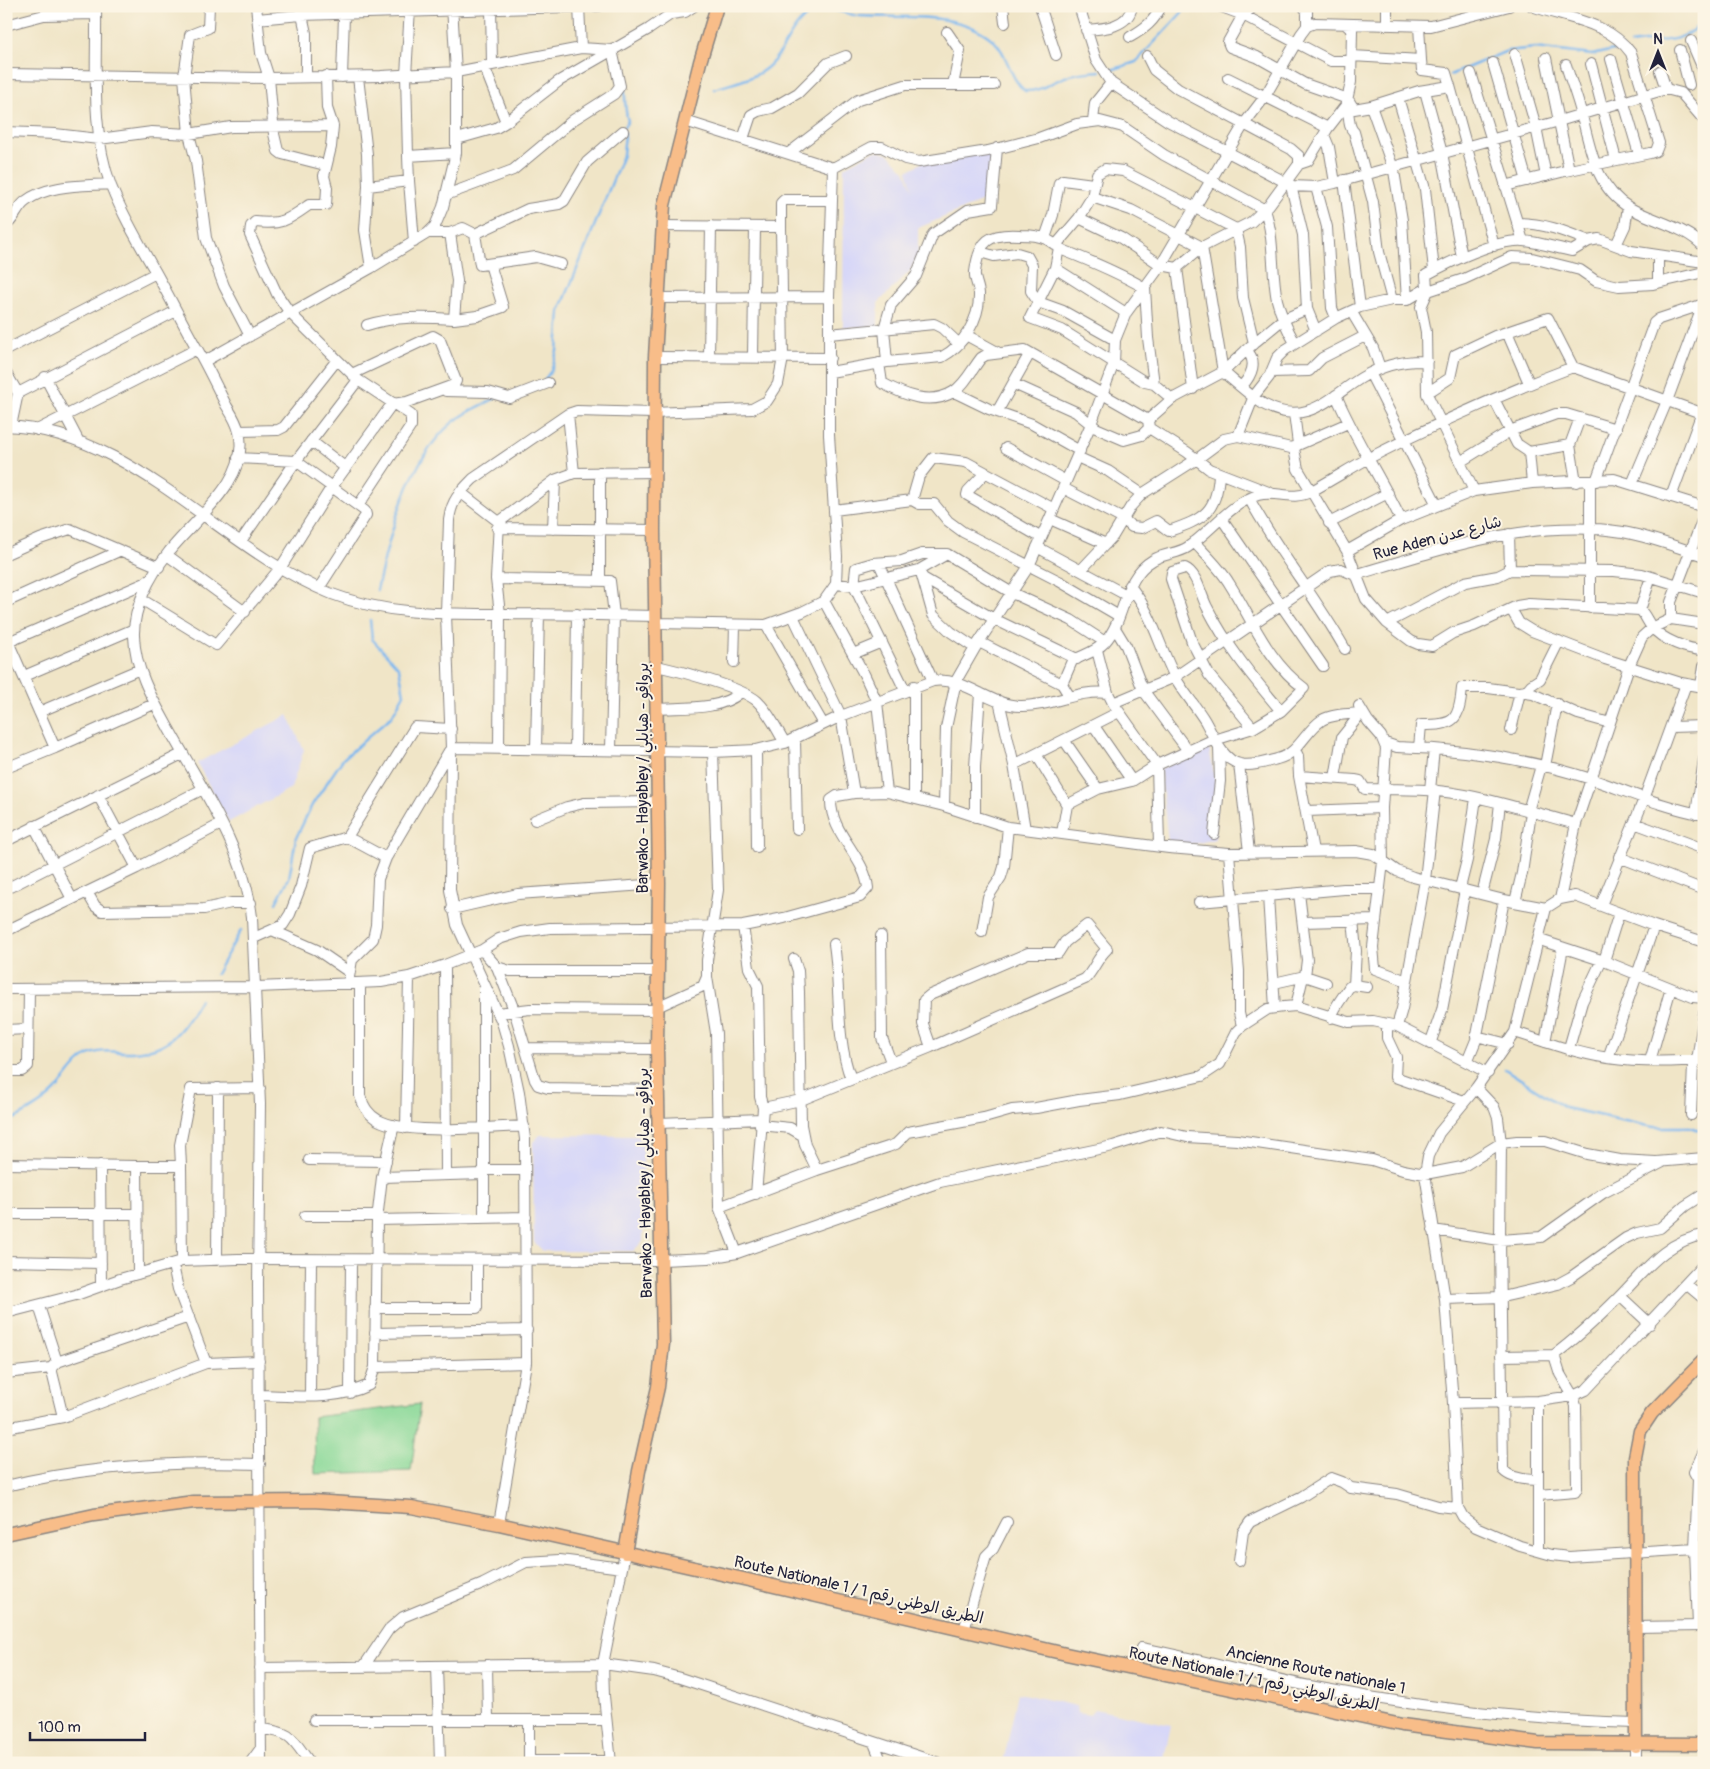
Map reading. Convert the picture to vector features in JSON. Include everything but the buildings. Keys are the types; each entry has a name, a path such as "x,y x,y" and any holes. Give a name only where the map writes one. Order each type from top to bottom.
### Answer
{"main road":[{"name":"Barwako - Hayabley / برواقو - هيابلي","path":"626,1553 640,1470 662,1362 662,1260 657,1049 659,884 654,530 656,472 653,413 654,356 662,226 669,180 717,6"},
{"path":"1636,1745 1634,1627 1635,1457 1640,1431 1652,1413 1704,1360"},
{"name":"Route Nationale 1 / الطريق الوطني رقم 1","path":"6,1534 85,1516 140,1507 201,1502 260,1500 411,1507 499,1524 1185,1680 1402,1725 1538,1743 1704,1744"}],"street":[{"path":"209,6 208,28 190,35 184,77 189,134 196,161 206,238 221,279 250,336"},
{"path":"256,6 261,53 269,78 273,126 278,151 282,154 325,165"},
{"path":"257,19 301,11 344,15 375,10 599,6"},
{"path":"661,6 671,14"},
{"path":"457,138 496,128 559,81 649,29 671,14 685,12 694,6"},
{"path":"1003,6 1005,23"},
{"path":"1040,6 1056,54"},
{"path":"1079,6 1096,60 1111,83 1168,121 1289,184 1316,187 1392,168 1625,103 1666,89 1681,93 1704,120"},
{"path":"1086,30 1105,28 1122,22 1128,17 1132,6"},
{"path":"1130,37 1148,26 1157,16 1161,6"},
{"path":"1219,6 1243,15 1331,61 1351,59 1421,60"},
{"path":"1254,6 1243,15 1228,45 1346,103 1354,109 1450,86"},
{"path":"1303,6 1306,11 1307,26"},
{"path":"1387,6 1387,24"},
{"path":"1505,186 1656,151 1659,143 1631,53 1616,35 1602,28 1532,6"},
{"path":"491,7 488,65 506,122"},
{"path":"579,7 581,48"},
{"path":"944,806 946,728 956,681 977,645 1030,566 1091,424 1114,363 1115,340 1126,313 1161,265 1210,181 1229,153 1244,124 1264,98 1295,43 1307,26 1315,23 1419,26 1441,24 1484,11 1505,7"},
{"path":"205,361 414,242 428,233 439,218 456,153 457,138 456,72 452,8"},
{"path":"410,9 406,75 409,181 414,242"},
{"path":"6,25 44,11 96,10 99,140 110,184 129,227 205,361 239,431 238,458 221,495 204,516 167,554 152,577 142,599 134,629 140,668 154,704 222,824 241,866 250,903 254,938 260,1088 261,1763"},
{"path":"301,11 306,33 306,76"},
{"path":"342,77 344,15"},
{"path":"1299,164 1308,161 1346,103 1351,82 1352,30 1345,24"},
{"path":"1419,26 1422,70 1446,73 1494,246"},
{"path":"947,32 960,51 953,85"},
{"path":"1691,41 1704,71"},
{"path":"6,74 269,78 306,76 358,77 456,72 581,48 612,50"},
{"path":"446,195 512,170 578,116 614,94 620,86 612,50"},
{"path":"1680,50 1689,85"},
{"path":"1515,54 1536,128 1546,176"},
{"path":"743,139 751,115 758,111 772,108 798,94 828,64 846,56"},
{"path":"1146,56 1154,70 1178,89 1295,152 1299,156 1299,164 1289,184 1265,210 1251,222 1202,247 1177,268"},
{"path":"1546,58 1569,170"},
{"path":"1611,59 1639,154"},
{"path":"1493,63 1515,133 1527,181"},
{"path":"1591,64 1616,160"},
{"path":"1566,65 1582,114 1594,164 1613,196 1628,207 1685,234 1704,248"},
{"path":"1660,71 1666,89"},
{"path":"1472,73 1523,241"},
{"path":"1681,93 1704,75"},
{"path":"326,76 327,108 333,126 331,147 325,165 326,205 309,204 289,220 270,224 255,222 251,226 250,234 277,294 290,313 355,377 392,404 411,415 411,426 358,506"},
{"path":"358,77 364,123 368,186 365,230 371,268"},
{"path":"1228,78 1326,132 1339,181 1356,309 1366,336 1373,348 1375,371 1436,505"},
{"path":"1092,121 1093,106 1111,83"},
{"path":"789,153 858,100 905,85 994,85"},
{"path":"1426,91 1442,153 1462,257"},
{"path":"1398,98 1425,189 1434,270"},
{"path":"1346,103 1349,125 1354,132 1374,202 1379,252 1392,300"},
{"path":"1371,106 1392,168 1402,220 1406,300"},
{"path":"685,120 833,168 872,147 882,147 905,159 919,162 982,152 1032,140 1092,121 1111,123 1123,127 1164,155 1265,210 1270,223 1274,282 1282,320 1295,343"},
{"path":"6,132 54,134 99,140 165,131 189,134 231,127 333,126"},
{"path":"475,234 528,209 564,201 587,162 623,131"},
{"path":"996,148 992,206 968,210 933,234 916,276 891,305 884,329 882,383 904,394 926,400 954,392 981,358 1018,349 1103,392 1219,474 1278,496"},
{"path":"408,156 456,153"},
{"path":"176,310 45,377 18,393 9,426 37,430 78,440 120,461 297,578 318,588 371,606 446,614 614,615 735,626 766,625 793,616 824,601 836,584 838,556 830,435 829,334 833,168"},
{"path":"1172,399 1154,384 1145,382 1062,330 1032,319 1031,315 1055,268 1057,246 1079,218 1092,197 1093,184 1100,171 1112,169 1124,172 1236,229"},
{"path":"1045,238 1053,215 1059,183 1063,180 1093,184"},
{"path":"368,186 409,181"},
{"path":"6,225 10,222 17,209 37,195 53,189 110,184"},
{"path":"1289,184 1302,235 1307,309 1316,332"},
{"path":"1316,187 1327,227 1332,308 1336,318"},
{"path":"1092,197 1131,210 1202,247"},
{"path":"499,1524 526,1363 524,1126 513,1061 497,1013 472,955 457,926 452,909 450,890 451,748 446,614 451,505 460,492 473,479 568,414 577,411 653,413 752,409 767,401 774,393 778,384 783,358 781,203 784,200 832,200"},
{"path":"1616,245 1625,226 1628,207"},
{"path":"1079,218 1121,238 1161,265 1177,268"},
{"path":"1517,223 1554,227 1589,241"},
{"path":"662,226 782,227"},
{"path":"709,356 711,226"},
{"path":"428,233 450,233 463,228 475,234"},
{"path":"753,356 755,228"},
{"path":"1236,229 1240,247 1243,298 1254,343"},
{"path":"450,233 457,280 454,319"},
{"path":"830,372 883,363 942,357 958,344 966,334 979,304 979,293 975,275 982,245 997,234 1006,233 1045,238 1057,246 1105,266 1145,288"},
{"path":"475,234 480,265 536,257 561,264"},
{"path":"1238,436 1254,396 1264,386 1277,358 1295,343 1316,332 1336,318 1356,309 1392,300 1406,300 1427,288 1426,275 1462,257 1494,246 1523,241 1572,251 1589,241 1599,240 1631,251 1704,262"},
{"path":"1202,247 1223,372 1254,396 1257,401 1272,409 1294,413 1310,410 1375,371 1404,360 1427,361"},
{"path":"980,252 994,256 1018,252 1027,256 1032,265 1031,291 1038,302 1062,311 1115,340"},
{"path":"1658,256 1658,283"},
{"path":"1474,491 1427,393 1426,332 1422,307 1428,291 1464,279 1512,257 1532,258 1580,270 1596,281 1619,286 1658,283 1704,272"},
{"path":"367,325 382,320 414,317 454,319 477,316 502,307 490,264"},
{"path":"1055,268 1126,313"},
{"path":"1177,268 1193,389"},
{"path":"6,350 156,273"},
{"path":"1145,288 1148,338 1154,384"},
{"path":"658,298 829,297"},
{"path":"1590,608 1590,530 1593,481 1616,429 1654,323 1659,318 1703,304"},
{"path":"1632,484 1667,401 1703,304"},
{"path":"1014,384 1076,412 1091,424 1124,440 1142,435 1148,424 1172,399 1223,372 1282,320 1307,309"},
{"path":"1427,393 1450,378 1455,355 1507,332 1548,318 1573,367"},
{"path":"829,334 939,325 958,344"},
{"path":"1507,332 1529,384"},
{"path":"966,334 999,353"},
{"path":"142,599 216,645 281,568 331,488 392,404 406,402 454,386 456,381 437,336 433,336 355,377 241,541"},
{"path":"1272,372 1309,371 1322,358 1366,336"},
{"path":"37,430 197,349"},
{"path":"1242,386 1252,372 1253,363 1252,355 1246,350"},
{"path":"997,412 1030,354"},
{"path":"654,356 830,358"},
{"path":"239,431 278,430 284,427 337,360"},
{"path":"1062,684 1069,665 1077,659 1097,650 1105,642 1115,628 1128,590 1142,568 1154,559 1187,548 1222,519 1259,495 1299,497 1370,458 1441,424 1494,399 1573,367 1667,401 1703,411 1671,497"},
{"path":"6,373 18,393"},
{"path":"45,377 78,440"},
{"path":"440,391 488,392 509,398 548,384"},
{"path":"954,392 997,412 1032,424 1078,454 1108,470 1142,494"},
{"path":"1336,395 1348,423 1370,458 1401,520"},
{"path":"1494,399 1517,444 1529,452 1570,445"},
{"path":"1294,413 1298,444 1294,449 1294,454 1298,469 1347,552 1366,599 1387,623 1411,641 1432,646 1453,632 1474,626 1523,604 1629,608 1640,610 1652,628 1681,645 1702,650 1704,661"},
{"path":"568,414 574,472"},
{"path":"1460,462 1510,431 1556,414 1566,414 1616,429"},
{"path":"1576,482 1570,445 1580,418"},
{"path":"1081,570 1106,544 1142,494 1197,459 1224,439 1238,436 1290,448 1306,443 1348,423"},
{"path":"311,441 346,468"},
{"path":"1006,448 1137,529 1156,521 1169,531 1200,517 1214,504 1219,474"},
{"path":"1529,452 1532,483"},
{"path":"238,458 296,461 365,511 366,519 318,588"},
{"path":"912,500 920,476 933,458 966,462 1054,508"},
{"path":"499,748 500,614 496,579 498,525 555,480 574,472 656,472"},
{"path":"600,472 600,579"},
{"path":"985,473 967,495 1081,570 1138,595 1175,677 1217,743 1231,760 1239,764 1249,765 1279,759 1295,750 1322,720 1360,710"},
{"path":"1347,552 1401,520 1436,505 1474,491 1532,483 1614,479 1704,507"},
{"path":"552,529 555,480"},
{"path":"460,492 498,525 552,529 654,530"},
{"path":"1329,523 1388,493"},
{"path":"834,510 912,500 919,504 934,504 948,521 963,532 1030,566 1119,616"},
{"path":"1250,500 1270,536 1345,649"},
{"path":"1671,618 1671,602 1704,516"},
{"path":"1200,517 1210,529"},
{"path":"1050,519 1106,544"},
{"path":"1222,519 1323,666"},
{"path":"6,554 40,539 70,530 159,567"},
{"name":"Rue Aden شارع عدن","path":"1355,575 1467,542 1509,534 1590,530 1623,532 1704,556"},
{"path":"1509,534 1510,570"},
{"path":"1067,805 1098,789 1132,781 1157,765 1253,728 1281,711 1304,688 1287,672 1252,625 1228,581 1194,542"},
{"path":"6,602 119,551"},
{"path":"167,554 245,612"},
{"path":"838,556 856,568 902,561 922,554 947,554 1012,592 1071,620 1105,642"},
{"path":"836,584 854,586 885,578 921,574 947,554"},
{"path":"879,563 933,681"},
{"path":"856,568 854,586 882,642 910,688 914,797"},
{"path":"1253,728 1231,698 1209,675 1203,659 1192,642 1171,579 1172,572 1185,568 1191,572 1207,608 1253,677 1281,711"},
{"path":"1113,703 1175,677 1334,570 1341,569 1355,575"},
{"path":"1387,623 1466,582 1498,576 1510,570 1590,570 1632,573 1704,593"},
{"path":"921,574 994,619 1077,659"},
{"path":"921,574 928,604 933,615 951,632 1062,684 1070,697"},
{"path":"55,748 7,639 145,583 152,577"},
{"path":"1640,610 1651,577"},
{"path":"496,579 610,580 614,615 611,750"},
{"path":"824,601 877,702 887,792"},
{"path":"1511,609 1519,623 1523,626 1559,641 1686,684 1702,686 1704,666"},
{"path":"536,748 539,614"},
{"path":"575,750 577,614"},
{"path":"793,616 841,716 854,793"},
{"path":"1560,899 1576,824 1630,666 1642,637 1652,628 1671,618 1704,624"},
{"path":"766,625 823,724"},
{"path":"734,662 735,626"},
{"path":"1115,628 1126,646 1143,690 1189,752"},
{"path":"24,676 134,629"},
{"path":"1520,692 1526,691 1540,679 1559,641"},
{"path":"853,654 882,642"},
{"path":"1097,650 1108,692 1113,703 1157,765 1158,846"},
{"path":"657,666 682,671 740,693 755,700 763,708 790,742 797,829"},
{"path":"39,712 140,668"},
{"path":"451,748 536,748 657,752 756,750 790,742 841,716 910,688 933,681 946,679 956,681 999,701 1020,706 1034,706 1089,692 1108,692"},
{"path":"1600,905 1644,799 1686,684"},
{"path":"1420,748 1421,725 1441,725 1455,719 1459,712 1462,688 1533,694 1578,714 1610,723"},
{"path":"975,818 975,767 980,692"},
{"path":"1512,730 1520,692"},
{"path":"657,709 717,704 731,700 740,693"},
{"path":"999,701 1014,765 1025,829"},
{"path":"6,768 154,704"},
{"path":"1515,902 1522,873 1530,811 1543,766 1557,704"},
{"path":"1360,710 1385,743 1397,746 1489,755 1543,766 1591,779 1644,799 1700,814 1704,759"},
{"path":"1335,778 1342,737 1360,710"},
{"path":"1014,765 1119,712"},
{"path":"1094,726 1132,781"},
{"path":"1671,727 1704,726"},
{"path":"254,938 274,931 283,925 296,903 308,850 347,837 415,727 450,729"},
{"path":"1064,740 1098,789"},
{"path":"1214,834 1220,781 1217,743"},
{"path":"1385,743 1382,808 1384,862 1373,947 1375,970 1407,981"},
{"path":"348,983 354,956 374,939 378,879 386,858 451,748"},
{"path":"1434,749 1433,790 1425,880 1407,981 1387,1038 1396,1057 1395,1077 1464,1101"},
{"path":"756,750 757,847"},
{"path":"1295,750 1298,756 1299,776 1313,851"},
{"path":"713,752 718,890 707,960 707,977 716,1034 719,1207 737,1253"},
{"path":"6,840 182,754"},
{"path":"1036,754 1067,805 1062,833"},
{"path":"1239,764 1249,852"},
{"path":"1299,776 1360,781 1365,789 1433,790 1500,803 1576,824"},
{"path":"6,889 203,790"},
{"path":"6,989 257,987 382,982 409,977 445,965 472,955 499,939 521,932 550,928 743,926 816,910 865,893 868,888 868,881 839,829 831,800 837,796 854,793 887,792 914,797 1008,828 1230,853 1356,851 1373,854 1397,872 1425,880 1504,900 1546,908 1560,899 1575,896 1654,926 1704,942"},
{"path":"98,795 137,868"},
{"path":"1430,1044 1442,1010 1476,798"},
{"path":"535,820 567,807 584,803 658,802"},
{"path":"1482,894 1496,838 1500,803"},
{"path":"1307,811 1382,808"},
{"path":"1634,823 1704,849"},
{"path":"6,931 137,868 222,824"},
{"path":"34,826 72,899"},
{"path":"982,932 988,897 1003,872 1008,828"},
{"path":"347,837 386,858"},
{"path":"1230,853 1238,972 1238,1013 1242,1026"},
{"path":"1619,857 1704,890"},
{"path":"452,909 518,894 659,884"},
{"path":"1199,902 1299,893 1379,889"},
{"path":"87,892 95,906 102,911 204,909 231,903 250,903"},
{"path":"1296,1006 1302,980 1305,976 1307,960 1299,893"},
{"path":"1268,896 1275,1008"},
{"path":"1467,1062 1473,1051 1504,900"},
{"path":"1546,908 1540,940 1515,1032 1488,1072 1433,1142 1425,1174 1445,1300 1453,1403 1458,1508 1468,1523 1538,1551 1569,1557 1634,1552 1700,1550"},
{"path":"1569,1048 1582,1002 1601,962 1604,962 1619,913"},
{"path":"1353,920 1356,951 1354,985"},
{"path":"1303,922 1376,920"},
{"path":"743,926 749,968 758,986 761,1117 756,1194"},
{"path":"659,1124 719,1122 761,1117 931,1047 1085,979 1091,972 1095,961 1106,949 1087,926 1066,942 1058,952 1028,953 930,995 924,1000 922,1015 931,1047"},
{"path":"1608,1058 1654,926"},
{"path":"274,931 317,950 349,972"},
{"path":"881,936 882,1038 891,1062"},
{"path":"1540,940 1604,962 1693,997 1704,998"},
{"path":"834,944 839,975 842,1052 851,1079"},
{"path":"1545,1042 1563,948"},
{"path":"482,950 497,967 514,1010 535,1080 542,1087 658,1090"},
{"path":"794,959 798,971 799,992 801,1100 799,1113 802,1135 817,1170"},
{"path":"445,965 446,1175"},
{"path":"497,967 510,971 657,971"},
{"path":"1274,983 1305,976 1326,983"},
{"path":"406,1128 409,977"},
{"path":"497,1013 514,1010 657,1009 703,986 707,977"},
{"path":"360,983 360,1096 365,1110 378,1120 406,1128 524,1126"},
{"path":"1331,1018 1334,1009 1349,987 1354,985 1367,987"},
{"path":"484,986 484,1218"},
{"path":"1650,1062 1671,988"},
{"path":"6,1071 26,1070 29,989"},
{"path":"719,1207 817,1170 896,1144 908,1132 984,1118 1012,1110 1120,1095 1202,1076 1220,1064 1236,1032 1242,1026 1258,1014 1275,1008 1296,1006 1349,1022 1373,1021 1392,1025 1488,1072"},
{"path":"1691,1115 1693,1065 1700,1060 1704,1013"},
{"path":"6,1030 28,1029"},
{"path":"1515,1032 1545,1042 1608,1058 1650,1062 1700,1060"},
{"path":"1476,1036 1508,1044"},
{"path":"526,1048 657,1049"},
{"path":"217,1260 218,1088"},
{"path":"206,1363 178,1290 180,1145 190,1090 260,1088"},
{"path":"1476,1088 1494,1107 1498,1118 1501,1143 1500,1240 1502,1297 1500,1400 1503,1470 1510,1475 1528,1480 1538,1480"},
{"path":"761,1117 790,1128 802,1135"},
{"path":"260,1395 331,1397 350,1393 369,1384 375,1367 378,1218 382,1177 394,1125"},
{"path":"6,1314 39,1306 178,1263 259,1259 662,1260 708,1258 737,1253 940,1182 1113,1146 1161,1131 1187,1138 1237,1140 1372,1160 1403,1170 1425,1174 1462,1167 1501,1143 1545,1141 1587,1154 1620,1160 1664,1162 1704,1158"},
{"path":"308,1160 386,1161"},
{"path":"1434,1230 1500,1240 1541,1237 1603,1193 1664,1162"},
{"path":"6,1164 181,1166"},
{"path":"100,1165 101,1286"},
{"path":"137,1166 138,1274"},
{"path":"382,1177 525,1170"},
{"path":"1445,1300 1502,1297 1558,1284 1626,1238 1637,1233 1660,1228 1684,1206 1704,1194"},
{"path":"6,1214 136,1214"},
{"path":"305,1216 378,1218 526,1217"},
{"path":"1501,1356 1554,1355 1620,1296 1656,1258 1683,1240 1704,1235"},
{"path":"310,1396 311,1260"},
{"path":"350,1260 350,1393"},
{"path":"375,1308 477,1308 477,1260"},
{"path":"6,1261 101,1263"},
{"path":"1453,1403 1500,1400 1538,1401 1573,1396 1586,1390 1650,1324 1704,1264"},
{"path":"1686,1284 1704,1299"},
{"path":"1620,1296 1650,1324"},
{"path":"39,1306 54,1365 63,1417"},
{"path":"6,1373 54,1365 189,1317"},
{"path":"375,1333 527,1330"},
{"path":"1539,1495 1575,1492 1577,1488 1577,1417 1573,1396 1560,1374 1554,1355"},
{"path":"6,1428 63,1417 206,1363 259,1361"},
{"path":"375,1367 526,1363"},
{"path":"1538,1401 1538,1551"},
{"path":"1634,1627 1701,1626 1698,1479 1694,1472 1704,1451"},
{"path":"6,1486 58,1474 174,1462 260,1464"},
{"path":"1239,1560 1242,1532 1250,1522 1301,1497 1331,1478 1351,1488 1397,1494 1438,1506 1458,1508"},
{"path":"964,1630 986,1556 993,1549 1006,1522"},
{"path":"529,1720 529,1762 611,1762 606,1720 603,1664 626,1553"},
{"path":"364,1666 389,1629 402,1617 483,1584 526,1562 560,1560 622,1568"},
{"name":"Ancienne Route nationale 1","path":"1141,1648 1312,1687 1411,1704 1508,1714 1636,1723"},
{"path":"260,1668 603,1664 654,1671 939,1763"},
{"path":"488,1665 488,1720"},
{"path":"438,1666 440,1763"},
{"path":"314,1720 606,1720"},
{"path":"260,1729 283,1731 294,1740 310,1763"},
{"path":"874,1743 882,1763"},
{"path":"1636,1745 1636,1763"},
{"path":"250,1763 261,1748"}],"shaded area":[{"path":"874,151 888,153 905,171 913,191 907,171 923,162 991,151 989,198 918,228 918,256 910,271 878,303 878,327 843,327 844,167"},
{"path":"288,715 304,750 291,788 229,822 197,763"},
{"path":"1209,748 1217,790 1215,839 1169,850 1160,769"},
{"path":"540,1135 638,1136 643,1140 643,1241 633,1251 543,1251 534,1242 533,1142"},
{"path":"1018,1693 1076,1706 1077,1713 1090,1715 1094,1709 1171,1725 1163,1763 1003,1763"}],"green space":[{"path":"420,1404 411,1471 315,1474 314,1417"}],"waterway":[{"path":"1108,71 1136,62 1188,6"},
{"path":"714,89 744,80 764,70 776,59 794,30 805,17 812,12 824,9 860,16 947,20 979,30 998,45 1015,79 1025,91 1041,88 1073,74 1100,71"},
{"path":"1631,44 1678,38 1695,29 1704,20"},
{"path":"1450,75 1507,51 1535,48 1592,55 1622,48"},
{"path":"621,64 628,121 624,127"},
{"path":"545,379 551,371 557,351 560,311 623,155 625,133"},
{"path":"377,590 394,523 402,500 423,457 452,423 468,412 496,398"},
{"path":"276,903 289,878 296,838 312,805 343,759 392,716 404,694 399,668 372,639 370,620"},
{"path":"216,974 241,930"},
{"path":"6,1123 49,1097 78,1063 87,1056 104,1051 136,1052 160,1046 170,1040 178,1033 200,999"},
{"path":"1505,1069 1565,1108 1653,1127 1690,1127 1704,1132"}]}
